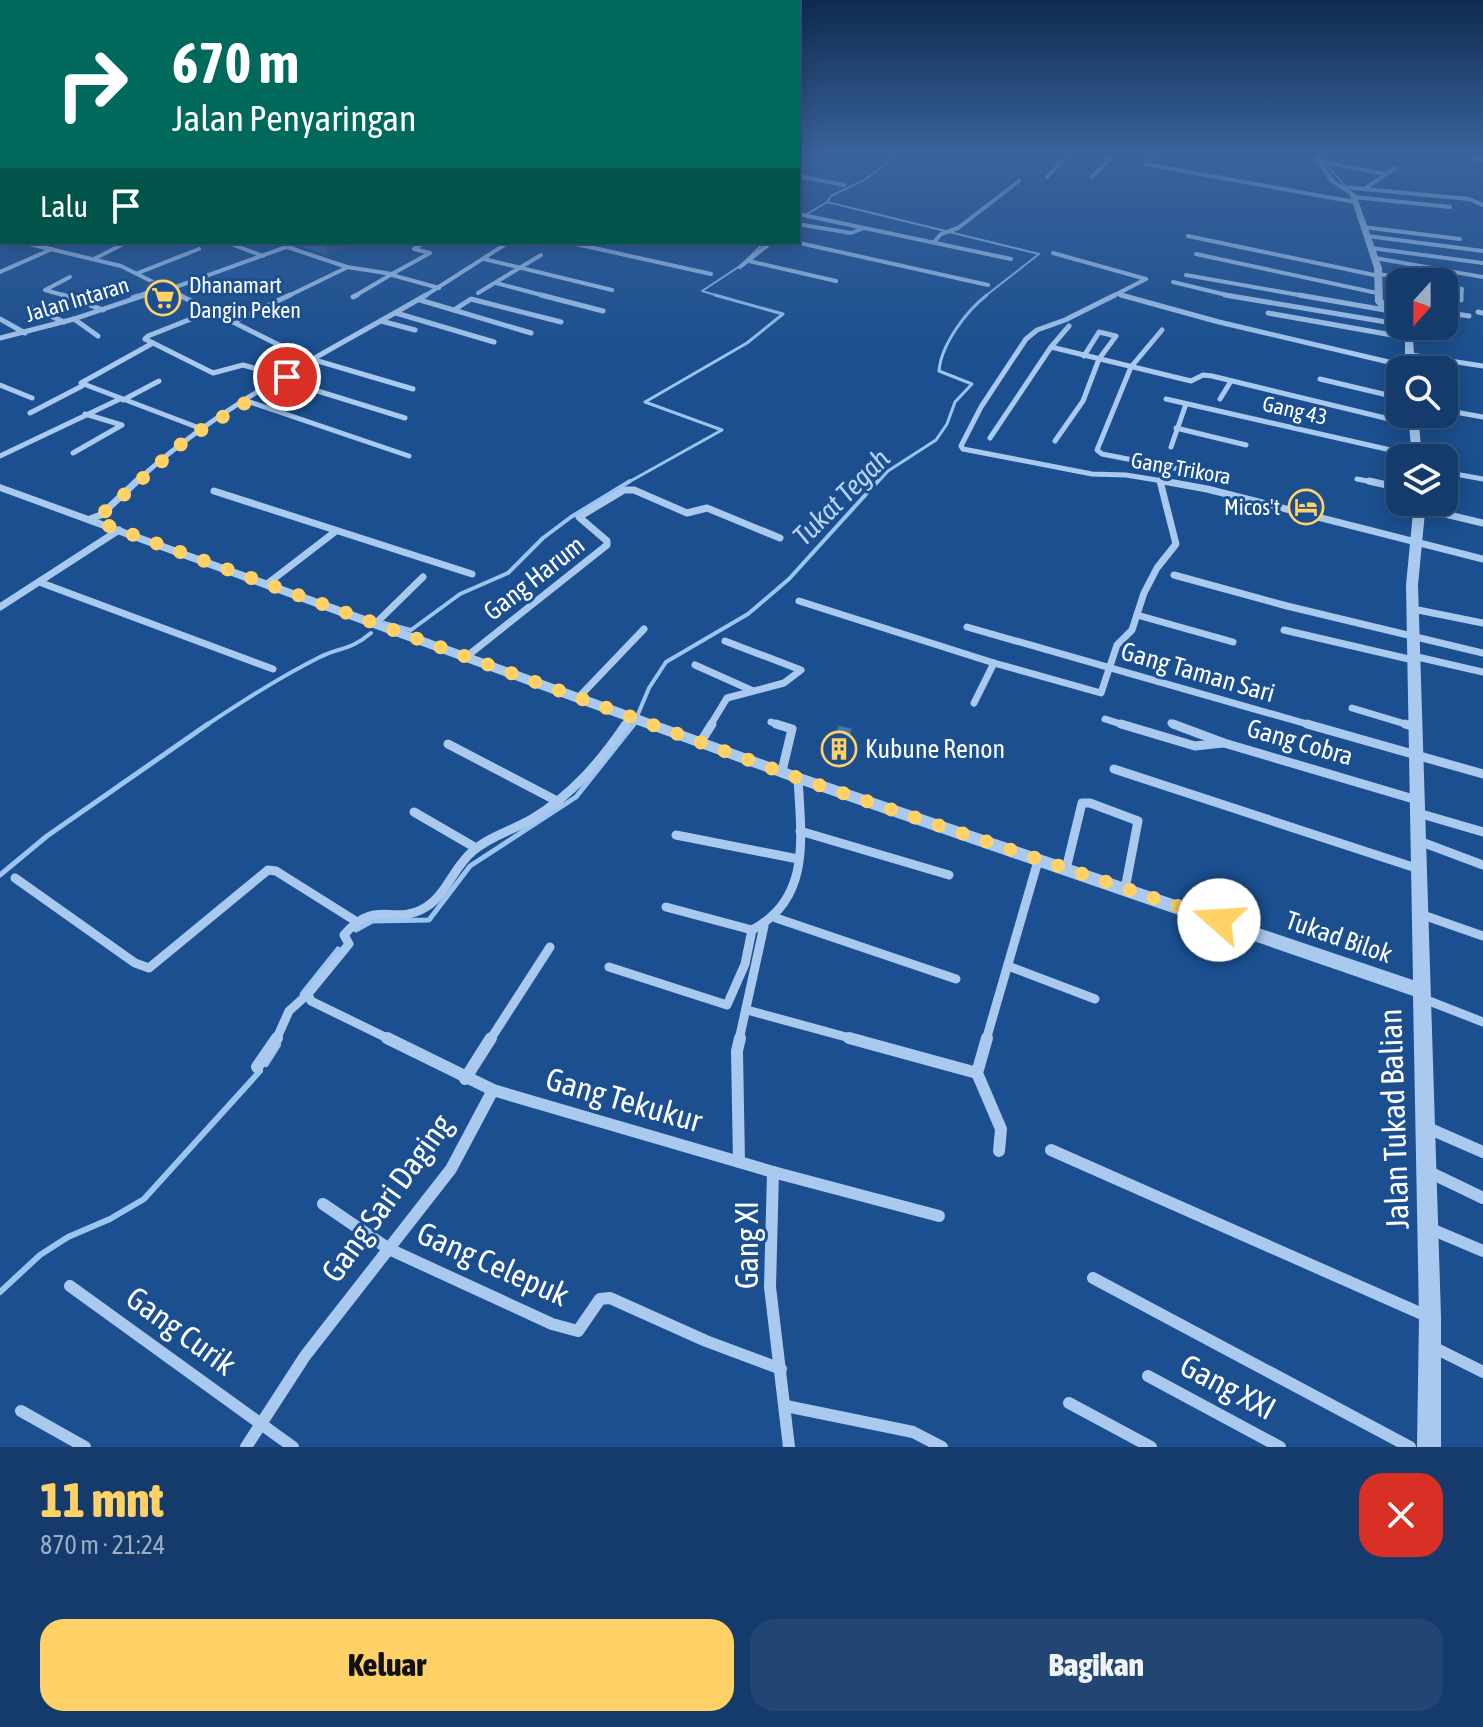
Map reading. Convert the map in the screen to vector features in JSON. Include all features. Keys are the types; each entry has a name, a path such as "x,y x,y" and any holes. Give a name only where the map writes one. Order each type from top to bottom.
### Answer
{"street":[{"path":"825,220 1011,259"},
{"path":"934,242 967,220"},
{"path":"1361,220 1375,258 1379,275 1378,297 1385,310"},
{"path":"800,224 851,233 864,228"},
{"path":"1365,232 1460,239"},
{"path":"1365,232 1483,251"},
{"path":"1188,236 1386,276"},
{"path":"800,243 988,285"},
{"path":"30,244 138,273 313,360 413,389"},
{"path":"94,259 123,244"},
{"path":"231,244 264,256"},
{"path":"353,297 430,253 414,249 422,244"},
{"path":"96,519 202,429 313,360 420,300 506,244"},
{"path":"576,244 711,274"},
{"path":"740,267 770,244"},
{"path":"288,245 348,267 392,274 439,288"},
{"name":"Jalan Intaran","path":"0,338 103,310 264,256 288,245"},
{"path":"1371,248 1483,263"},
{"path":"1,271 52,249"},
{"path":"138,273 199,249"},
{"path":"1053,253 1146,279 1117,294"},
{"path":"1196,254 1386,300"},
{"path":"478,293 541,255"},
{"path":"1375,258 1483,277"},
{"path":"484,259 612,290"},
{"path":"749,261 836,281"},
{"path":"233,322 348,267"},
{"path":"1186,275 1385,310"},
{"path":"70,277 45,290 82,300 103,310"},
{"path":"1173,282 1230,296 1386,323"},
{"path":"496,283 603,311"},
{"path":"1458,288 1462,289 1461,300"},
{"path":"1117,294 1386,362"},
{"name":"Gang Trikora","path":"1117,294 1037,330 1026,339 981,407 961,446 963,449 1092,474 1160,480 1207,489 1483,559"},
{"path":"454,310 471,299 561,322"},
{"path":"420,300 531,333"},
{"path":"33,308 64,322"},
{"path":"211,311 146,338 213,373 243,365 405,418"},
{"path":"396,313 494,342"},
{"path":"1268,313 1386,334"},
{"path":"1458,314 1469,316"},
{"path":"0,319 25,333"},
{"path":"74,319 98,336"},
{"path":"381,321 415,330"},
{"path":"1264,333 1270,324"},
{"path":"990,438 1051,347 1069,326"},
{"path":"1162,330 1131,367 1098,451 1225,478"},
{"path":"1055,441 1083,401 1099,359 1114,335 1099,332 1084,356"},
{"path":"1409,340 1411,355 1483,366"},
{"path":"82,386 81,382 153,343"},
{"path":"1051,347 1191,381 1205,375 1386,414"},
{"path":"1320,379 1386,395"},
{"path":"0,456 159,381"},
{"path":"1220,399 1231,381"},
{"path":"0,385 32,398"},
{"path":"30,413 82,386 202,429"},
{"name":"Gang 43","path":"1166,399 1386,450"},
{"path":"247,401 409,456"},
{"path":"1171,447 1186,404"},
{"path":"1458,413 1483,417"},
{"path":"73,453 122,425 85,414"},
{"path":"1176,428 1246,445"},
{"path":"1458,475 1483,479"},
{"path":"1357,479 1386,485"},
{"path":"799,601 994,663 1096,693 1103,692 1117,645 1132,630 1144,593 1157,568 1176,544 1160,480"},
{"name":"Tukad Bilok","path":"0,487 96,519 116,529 798,778 1125,889 1420,994"},
{"name":"Gang Harum","path":"466,657 607,545 607,541 579,517 624,490 634,490 687,513 707,508 780,538"},
{"path":"214,491 472,574"},
{"name":"Jalan Tukad Balian","path":"1419,516 1413,658 1430,1317 1429,1447"},
{"path":"1458,516 1483,523"},
{"path":"0,607 116,529"},
{"path":"267,584 336,531"},
{"path":"1174,575 1483,653"},
{"path":"376,623 423,577"},
{"path":"39,582 273,669"},
{"path":"1413,609 1483,623"},
{"path":"1137,615 1233,642"},
{"name":"Gang Taman Sari","path":"967,627 1483,774"},
{"path":"578,698 644,629"},
{"path":"1284,630 1483,672"},
{"path":"700,743 727,698 752,690 786,685 801,668 725,641"},
{"path":"974,703 994,663"},
{"path":"695,665 752,690"},
{"path":"1352,708 1417,727"},
{"path":"1105,719 1195,746 1224,743"},
{"path":"257,1067 273,1046 289,1011 308,994 349,944 344,935 354,920 375,912 413,912 426,908 458,864 476,848 559,802 587,777 638,720"},
{"path":"771,722 792,729 782,771"},
{"name":"Gang Cobra","path":"1171,723 1418,806 1483,832"},
{"path":"448,744 559,802"},
{"path":"1114,769 1419,869"},
{"path":"609,967 727,1005 758,928 776,918 788,903 798,859 798,778"},
{"path":"1066,869 1082,803 1090,803 1138,821 1125,889"},
{"path":"414,812 476,848"},
{"path":"800,831 949,875"},
{"path":"676,835 798,859"},
{"path":"1418,841 1483,865"},
{"path":"999,1151 1002,1133 977,1073 1038,861"},
{"path":"15,878 135,963 146,967 157,964 268,870 276,871 354,920"},
{"path":"666,907 758,928"},
{"path":"1420,914 1483,936"},
{"path":"776,918 956,979"},
{"path":"739,1162 737,1051 747,1010 758,928"},
{"path":"465,1079 550,947"},
{"path":"1008,966 1095,999"},
{"path":"308,994 311,1001 465,1079 493,1090"},
{"path":"1420,994 1483,1022"},
{"path":"747,1010 977,1073"},
{"name":"Gang Tekukur","path":"493,1090 739,1162"},
{"name":"Gang Sari Daging","path":"246,1447 305,1356 451,1169 493,1090"},
{"path":"1424,1127 1483,1152"},
{"path":"1051,1150 1430,1317"},
{"name":"Gang XI","path":"739,1162 773,1172 770,1287 789,1447"},
{"path":"1425,1170 1483,1198"},
{"path":"773,1172 939,1216"},
{"path":"323,1204 389,1249"},
{"path":"1427,1227 1483,1251"},
{"name":"Gang Celepuk","path":"389,1249 562,1327 582,1329 600,1299 610,1298 706,1341 781,1369"},
{"path":"1093,1278 1410,1447"},
{"name":"Gang Curik","path":"70,1286 293,1447"},
{"path":"1429,1345 1483,1372"},
{"name":"Gang XXI","path":"1148,1376 1280,1447"},
{"path":"1069,1403 1151,1447"},
{"path":"786,1406 913,1432 942,1447"},
{"path":"21,1411 85,1447"}],"building":[{"path":"158,280 171,287 158,292 145,285"},
{"path":"838,725 853,728 843,757 828,754"}],"waterway":[{"name":"Tukat Tegah","path":"898,220 1039,254 984,297"},
{"path":"720,296 702,291 740,266 763,244"},
{"path":"138,295 153,289"},
{"path":"132,297 138,295"},
{"path":"133,297 138,295"},
{"path":"715,295 720,296"},
{"name":"Tukat Tegah","path":"877,483 888,471 936,440 947,424 955,402 972,384 939,371 944,350 956,329 987,295"},
{"path":"627,483 722,430 645,402 747,343 783,314 720,296"},
{"path":"384,623 411,630 460,594 508,573 543,538 630,481"},
{"name":"Tukat Tegah","path":"634,724 649,688 666,662 748,614 789,579 878,481"},
{"path":"207,725 290,673 320,657 358,643 371,633"},
{"name":"Tukat Tegah","path":"356,930 372,921 429,920 470,866 576,797 634,724"},
{"path":"0,875 47,836 207,725"},
{"path":"302,994 338,949"},
{"path":"266,1064 278,1045"},
{"path":"0,1292 40,1255 68,1237 110,1219 144,1199 260,1071"}],"place":[{"name":"Dhanamart Dangin Peken","path":"163,298"},
{"name":"Micos't","path":"1306,507"},
{"name":"Kubune Renon","path":"839,749"}],"route":[{"path":"287,377 187,439 101,515 98,522 798,778 1219,920"}]}
